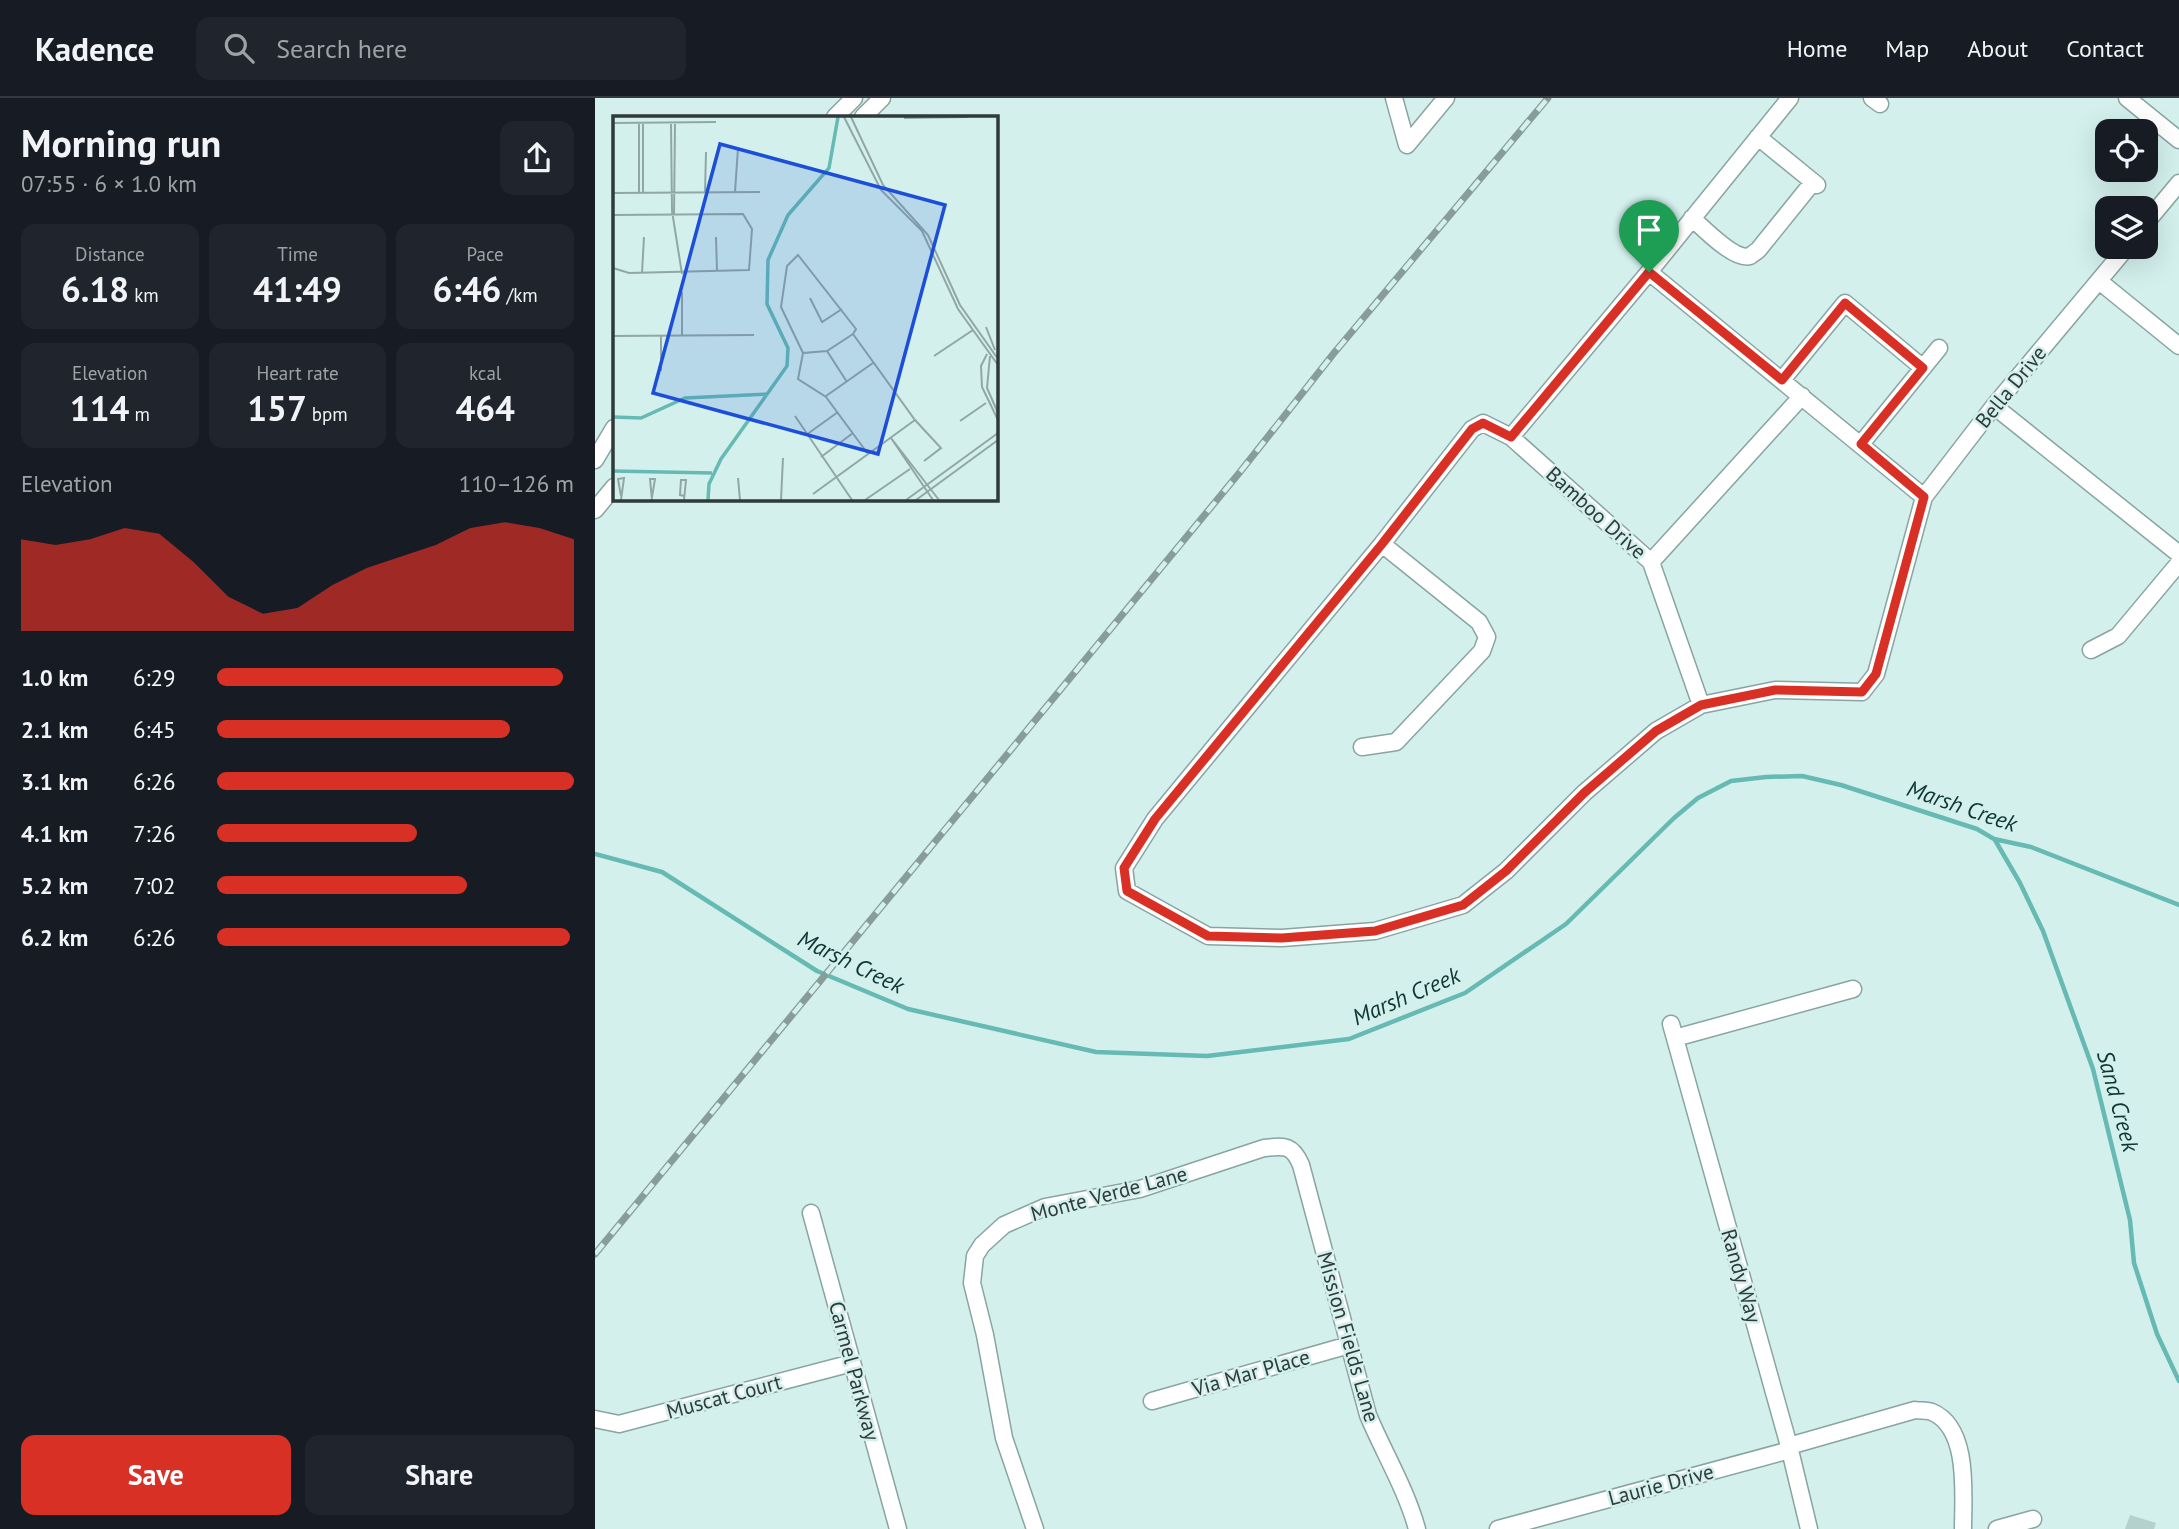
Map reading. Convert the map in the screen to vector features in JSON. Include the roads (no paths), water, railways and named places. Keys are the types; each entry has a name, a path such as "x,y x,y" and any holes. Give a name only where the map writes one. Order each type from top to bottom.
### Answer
{"street":[{"path":"836,116 854,98"},
{"path":"864,116 882,98"},
{"path":"1394,98 1407,145 1446,98"},
{"path":"1701,705 1656,731 1584,793 1506,871 1463,905 1375,931 1282,938 1208,936 1127,891 1124,868 1155,819 1382,544 1472,429 1483,423 1511,437 1790,98"},
{"path":"2127,98 2179,140"},
{"path":"1692,218 1740,256 1750,256 1815,183 1758,137"},
{"path":"2158,208 2179,183"},
{"name":"Bella Drive","path":"1701,705 1775,690 1862,692 1876,674 1924,497 1994,406 2117,259"},
{"path":"1649,272 1924,497"},
{"path":"2099,281 2179,346"},
{"path":"1782,380 1845,303 1923,368"},
{"path":"1861,444 1940,348"},
{"path":"1651,562 1802,396"},
{"path":"1994,406 2179,554"},
{"path":"595,460 613,430"},
{"name":"Bamboo Drive","path":"1511,437 1651,562 1701,705"},
{"path":"595,509 613,488"},
{"path":"1362,747 1396,742 1482,651 1487,637 1479,622 1382,544"},
{"path":"2091,650 2118,636 2179,563"},
{"name":"Randy Way","path":"1809,1529 1673,1031 1853,989"},
{"name":"Mission Fields Lane","path":"1284,1146 1296,1153 1301,1165 1368,1415 1384,1454 1409,1499 1417,1529"},
{"name":"Monte Verde Lane","path":"1035,1529 1004,1438 985,1335 972,1283 975,1256 982,1245 1004,1225 1045,1207 1140,1189 1264,1148 1284,1146"},
{"name":"Carmel Parkway","path":"811,1213 898,1529"},
{"name":"Via Mar Place","path":"1152,1401 1349,1345"},
{"name":"Muscat Court","path":"595,1419 619,1424 852,1363"},
{"name":"Laurie Drive","path":"1498,1529 1915,1410 1932,1412 1948,1425 1956,1437 1963,1478 1963,1529"},
{"path":"1997,1529 2033,1519"}],"waterway":[{"name":"Marsh Creek","path":"595,854 662,872 817,971 908,1009 1096,1052 1207,1056 1349,1039 1465,993 1566,924 1674,818 1698,798 1731,781 1802,776 1841,785 1977,829 1994,839 2031,847 2179,905"},
{"name":"Sand Creek","path":"1995,840 2043,931 2093,1069 2130,1220 2134,1263 2157,1334 2179,1381"}],"railway":[{"path":"595,1254 1240,472 1334,353 1548,98"}]}
